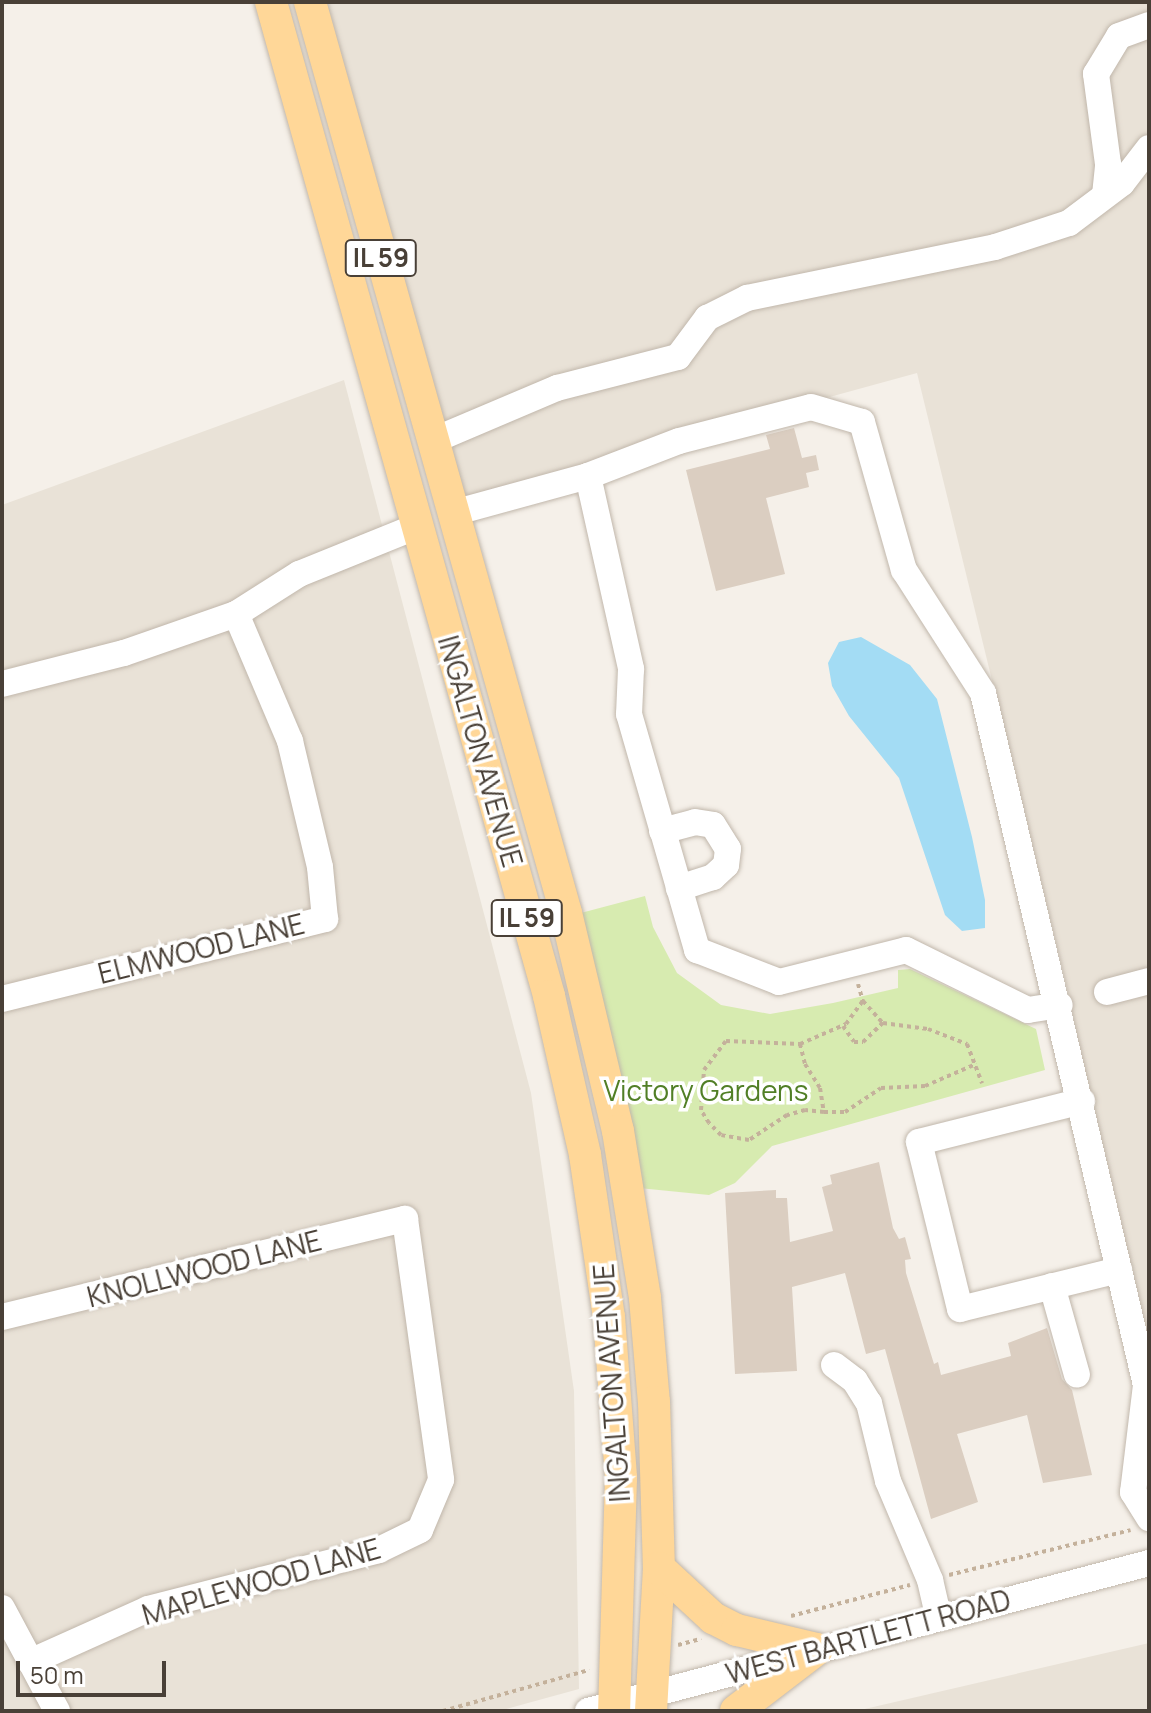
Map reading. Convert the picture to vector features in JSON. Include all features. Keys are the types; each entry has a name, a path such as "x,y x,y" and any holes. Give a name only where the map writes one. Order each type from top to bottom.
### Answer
{"main road":[{"name":"INGALTON AVENUE","path":"271,2 549,996 588,1169 609,1317 621,1478 605,1709"},
{"name":"INGALTON AVENUE","path":"310,2 566,913 618,1131 645,1298 659,1568 652,1702"},
{"path":"418,526 453,513"},
{"path":"659,1568 688,1600 737,1630 817,1649"},
{"path":"736,1711 817,1649"}],"street":[{"path":"1105,195 1108,164 1096,74 1119,36 1149,25"},
{"path":"432,441 557,388 678,357 707,318 747,298 995,247 1069,223 1105,195 1149,148"},
{"path":"453,513 588,476 679,441 811,407 862,422 904,570 983,693 1060,1005 1146,1385 1133,1492 1142,1524"},
{"path":"588,476 631,669 629,714 697,950 779,982 906,950 1028,1010 1060,1005"},
{"path":"2,684 124,653 236,614 299,574 418,526"},
{"name":"ELMWOOD LANE","path":"2,999 325,919 320,867 290,741 236,614"},
{"path":"662,831 695,822 713,825 728,849 726,865 713,877 679,888"},
{"path":"1107,992 1149,981"},
{"path":"1082,1101 919,1142 960,1309 1119,1270"},
{"name":"KNOLLWOOD LANE","path":"2,1317 405,1219"},
{"name":"MAPLEWOOD LANE","path":"30,1662 148,1609 379,1550 420,1530 441,1480 405,1219"},
{"path":"1052,1286 1077,1375"},
{"path":"834,1365 855,1381 869,1403 888,1481 930,1580 938,1616"},
{"path":"1137,1444 1149,1468"},
{"name":"WEST BARTLETT ROAD","path":"605,1709 652,1702 817,1649 1149,1563"},
{"path":"2,1608 57,1711"}],"path":[{"path":"857,979 863,1001 883,1023 928,1029 967,1044 982,1083"},
{"path":"863,1001 843,1025 800,1044 726,1041 704,1070 701,1110 721,1135 749,1140 765,1135 787,1115 805,1110 845,1112 881,1088 925,1086 976,1064"},
{"path":"843,1025 854,1042 863,1042 883,1023"},
{"path":"800,1044 805,1064 820,1088 824,1112"},
{"path":"781,1618 1142,1524"},
{"path":"690,1641 737,1630"},
{"path":"443,1711 591,1669"}],"shaded area":[{"path":"323,2 1149,2 1149,1421 1070,1000 917,373 457,499"},
{"path":"344,380 531,1093 574,1391 579,1689 499,1711 2,1711 2,505"},
{"path":"1149,1643 1149,1711 856,1711"}],"green space":[{"name":"Victory Gardens","path":"645,896 653,927 677,973 721,1005 770,1014 833,1003 898,988 898,970 910,969 1036,1029 1045,1070 772,1146 735,1183 709,1195 639,1188 577,914"}],"water":[{"path":"861,637 910,665 937,699 972,837 985,900 985,928 962,931 945,915 899,778 849,716 832,686 828,663 839,642"}],"building":[{"path":"794,428 802,458 816,455 819,470 806,473 809,487 766,498 785,574 716,591 686,470 770,449 766,435"},
{"path":"879,1162 893,1228 899,1239 905,1237 911,1259 905,1260 906,1273 934,1364 938,1362 941,1375 1011,1356 1008,1343 1047,1328 1062,1379 1072,1390 1092,1475 1043,1483 1027,1415 957,1434 978,1502 931,1519 885,1349 866,1354 845,1273 792,1287 797,1371 735,1374 725,1193 776,1190 776,1198 787,1198 790,1242 833,1231 822,1187 832,1184 830,1175"}]}
